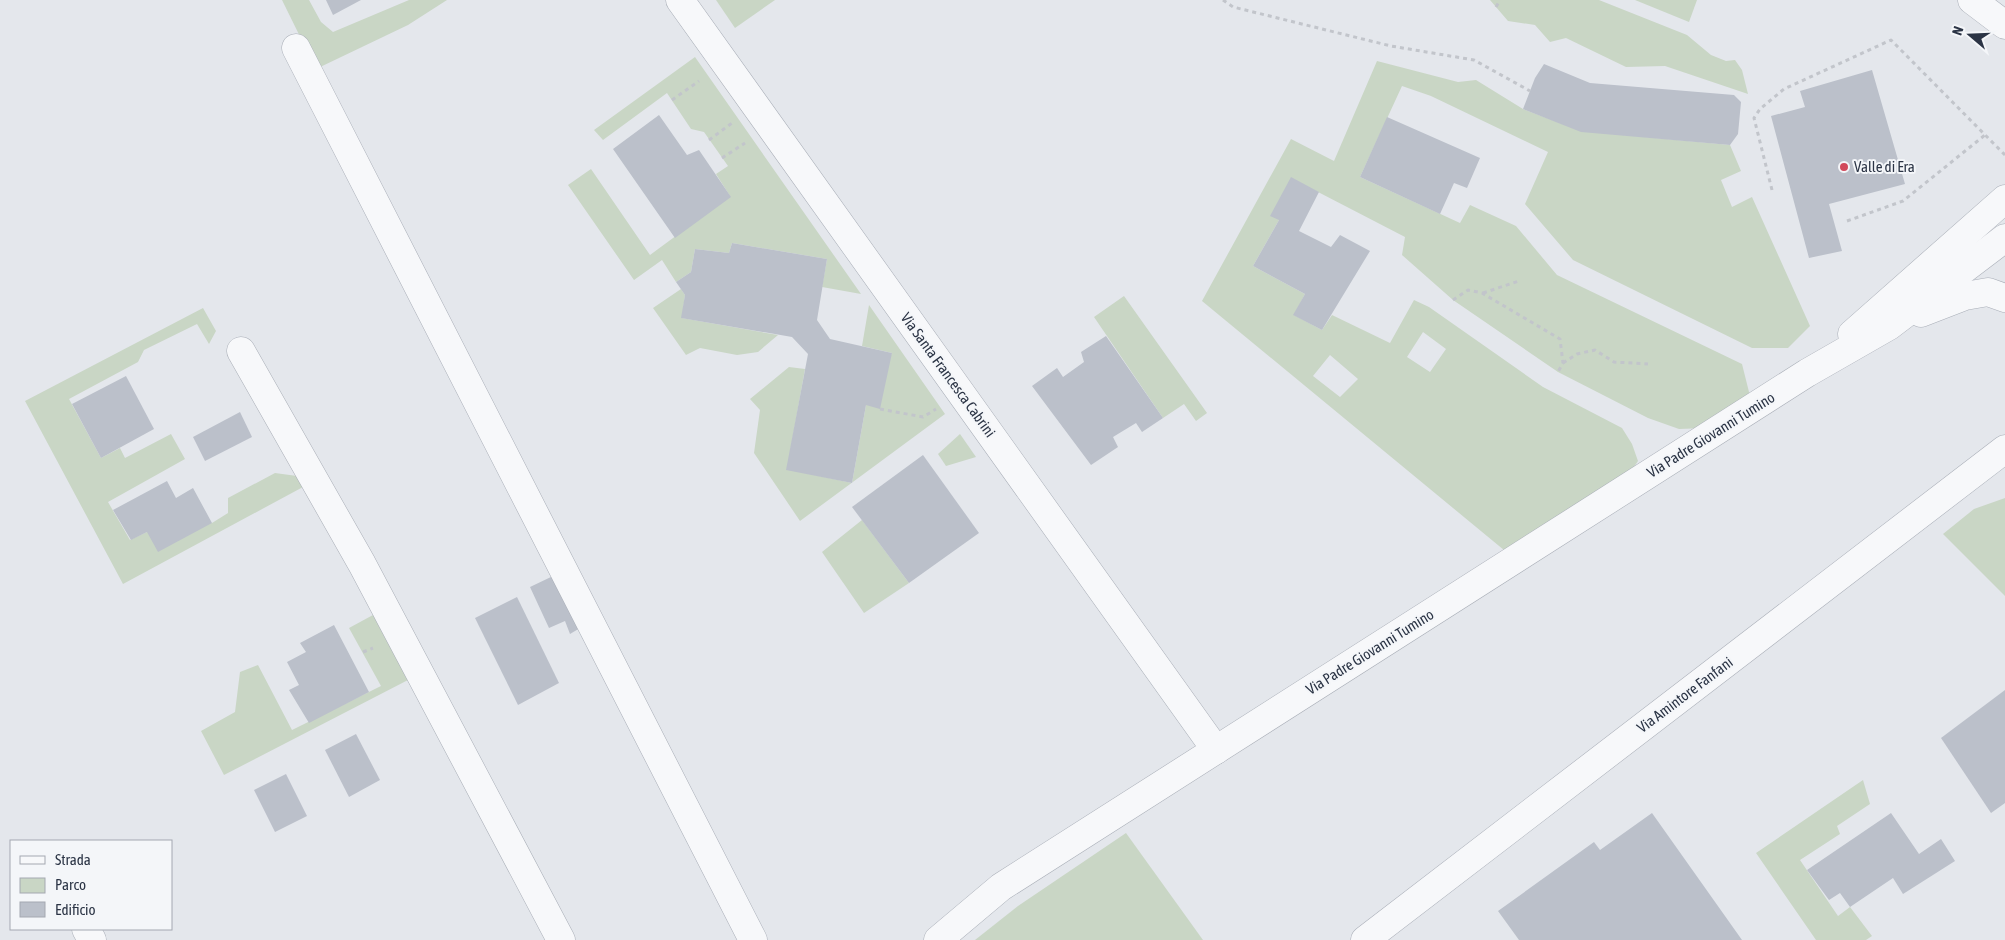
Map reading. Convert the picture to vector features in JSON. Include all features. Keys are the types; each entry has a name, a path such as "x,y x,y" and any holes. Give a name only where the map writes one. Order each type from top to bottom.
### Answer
{"street":[{"name":"Via Santa Francesca Cabrini","path":"680,0 1216,750"},
{"path":"1972,0 2005,25"},
{"path":"296,48 753,940"},
{"path":"1807,372 2005,199"},
{"path":"1889,326 2005,238"},
{"path":"1807,372 1889,326 1965,296 1988,292 2005,298"},
{"path":"241,352 362,564 561,940"},
{"name":"Via Padre Giovanni Tumino","path":"938,940 1001,887 1807,372"},
{"name":"Via Amintore Fanfani","path":"1365,940 2005,450"}],"path":[{"path":"1223,0 1233,7 1391,46 1474,60 1530,91"},
{"path":"1496,7 1500,0"},
{"path":"1772,190 1754,118 1760,108 1784,89 1892,40 2005,155"},
{"path":"672,100 701,80"},
{"path":"709,140 738,119"},
{"path":"1847,221 1903,201 1985,135"},
{"path":"722,158 752,138"},
{"path":"1482,293 1519,281"},
{"path":"1453,300 1468,290 1482,293 1560,340 1563,363"},
{"path":"1558,372 1563,363 1577,354 1595,350 1614,362 1648,364"},
{"path":"880,408 923,418 940,406"}],"green space":[{"path":"282,0 309,0 321,22 333,32 409,0 447,0 408,25 316,69"},
{"path":"716,0 775,0 735,28"},
{"path":"1490,0 1599,0 1687,35 1711,55 1726,61 1735,60 1742,70 1748,94 1665,66 1626,67 1566,38 1550,42 1535,25 1508,21"},
{"path":"1635,0 1697,0 1689,22"},
{"path":"695,57 861,294 822,287 827,259 732,243 729,253 695,249 691,272 676,282 662,260 634,280 568,185 591,169 650,255 730,196 716,174 728,166 704,132 691,129 667,93 603,140 594,130"},
{"path":"1377,61 1458,82 1476,80 1523,109 1581,131 1730,145 1741,171 1721,180 1732,207 1752,197 1810,326 1788,348 1752,348 1573,260 1525,204 1548,152 1431,96 1402,86 1360,177 1460,223 1470,205 1516,226 1557,275 1742,364 1750,396 1705,428 1679,429 1648,418 1558,372 1453,300 1402,255 1405,237 1291,178 1279,220 1253,266 1305,294 1294,315 1322,330 1332,315 1390,343 1414,300 1429,307 1543,387 1622,428 1632,444 1638,461 1625,480 1510,555 1202,301 1291,139 1334,161","holes":["1423,332 1446,349 1430,372 1407,357","1330,355 1358,379 1340,397 1313,376"]},
{"path":"681,289 685,295 682,318 778,335 758,352 737,355 700,348 686,355 653,308"},
{"path":"1124,296 1207,413 1196,421 1184,404 1163,418 1094,317"},
{"path":"869,305 945,414 852,483 866,405 892,353 862,346"},
{"path":"203,308 216,331 209,344 197,324 144,350 138,362 69,399 101,458 120,448 125,458 171,434 185,459 108,502 130,540 147,532 212,523 228,513 228,498 275,473 297,476 303,487 123,584 25,401"},
{"path":"789,367 805,369 787,469 852,483 800,521 754,453 760,410 750,399"},
{"path":"960,434 976,457 946,466 938,454"},
{"path":"2005,498 2005,596 1943,534 1974,509"},
{"path":"862,520 909,583 864,613 822,552"},
{"path":"373,615 408,680 224,775 201,731 235,712 240,672 258,665 292,730 381,686 349,628"},
{"path":"1863,780 1870,804 1837,826 1840,834 1800,860 1838,916 1850,907 1872,936 1866,940 1816,940 1756,853"},
{"path":"1126,833 1203,940 975,940 1018,906"}],"building":[{"path":"326,0 361,0 333,15"},
{"path":"1544,64 1590,83 1734,95 1741,102 1738,134 1730,145 1581,132 1523,109 1535,78"},
{"path":"1872,70 1905,184 1829,204 1842,251 1809,258 1771,116 1805,107 1800,91"},
{"path":"659,115 687,155 699,150 731,197 675,238 613,149"},
{"path":"1387,117 1480,158 1467,188 1454,183 1440,214 1360,177"},
{"path":"1291,177 1319,192 1299,231 1331,247 1340,235 1370,251 1322,330 1293,315 1305,294 1253,266 1279,220 1270,216"},
{"path":"732,243 827,259 817,320 830,339 892,353 880,409 866,405 852,483 786,470 808,354 792,337 681,318 685,295 676,282 691,272 695,249 729,253"},
{"path":"1106,336 1163,418 1142,432 1136,423 1113,437 1118,447 1091,465 1032,386 1057,368 1063,377 1084,362 1081,352"},
{"path":"126,376 154,429 101,458 72,404"},
{"path":"240,412 252,437 205,461 193,437"},
{"path":"923,455 979,533 909,583 852,507"},
{"path":"167,481 176,498 193,488 212,523 158,552 147,532 131,540 113,510"},
{"path":"553,576 580,628 570,634 565,621 549,628 530,587"},
{"path":"517,597 559,683 518,705 475,618"},
{"path":"334,625 369,692 309,723 289,690 299,685 287,662 306,652 300,643"},
{"path":"2005,690 2005,803 1991,813 1941,738"},
{"path":"356,734 380,780 349,797 325,750"},
{"path":"286,774 307,816 275,832 254,790"},
{"path":"1652,813 1742,940 1519,940 1498,911 1594,842 1600,850"},
{"path":"1891,813 1919,854 1941,839 1955,861 1903,894 1893,878 1850,907 1840,893 1829,900 1807,870"}],"place":[{"name":"Valle di Era","path":"1844,167"}]}
